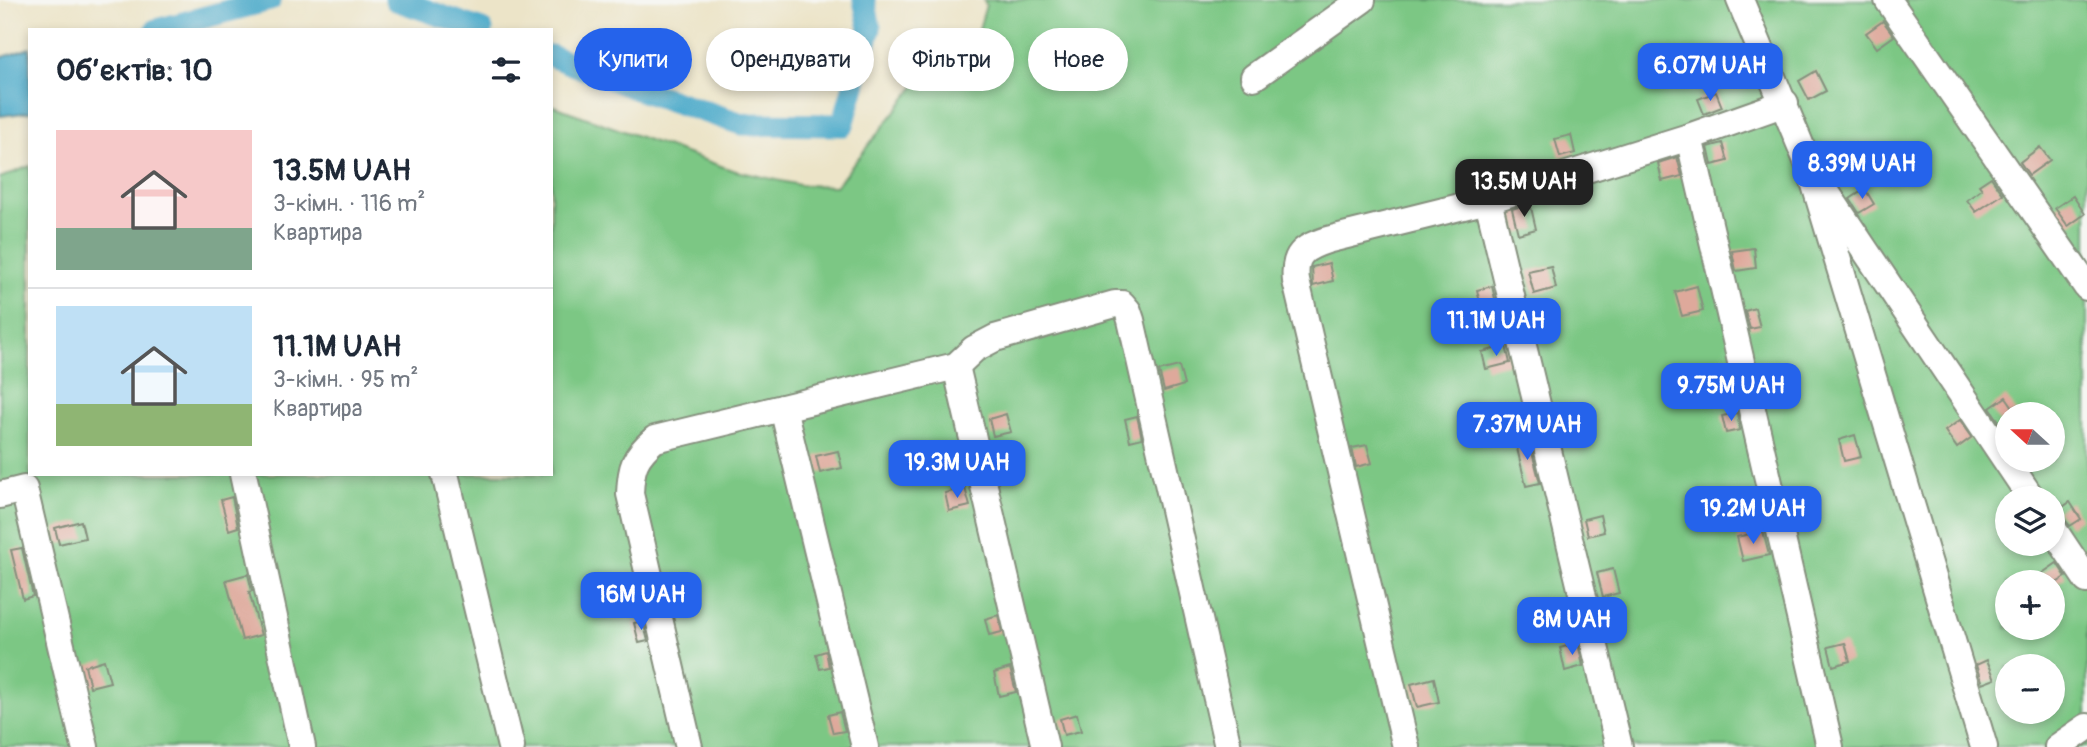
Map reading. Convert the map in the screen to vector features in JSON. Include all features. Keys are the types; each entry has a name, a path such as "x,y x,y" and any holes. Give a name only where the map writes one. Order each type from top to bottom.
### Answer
{"lane":[{"path":"1254,77 1362,0"},
{"path":"1740,0 1810,168 1984,747"},
{"path":"1888,0 2087,287"},
{"path":"1406,747 1296,281 1295,268 1299,254 1310,246 1327,240 1489,200 1689,137 1785,103"},
{"path":"1689,137 1830,747"},
{"path":"1810,168 2023,486"},
{"path":"1489,200 1619,747"},
{"path":"689,747 630,494 631,472 639,453 655,439 956,366 974,349 995,338 1105,305 1122,304 1128,312 1228,747"},
{"path":"956,366 1045,747"},
{"path":"783,408 865,747"},
{"path":"243,476 302,747"},
{"path":"445,476 511,747"},
{"path":"0,495 24,489 85,747"},
{"path":"2065,547 2087,580"},
{"path":"2058,747 2087,727"}],"green space":[{"path":"984,0 2087,0 2087,747 0,747 0,178 28,167 28,476 553,476 553,106 732,170 799,185 836,186 911,91 1014,91 1014,28 979,28 986,5"}],"water":[{"path":"28,49 28,112 0,116 0,58"}],"building":[{"path":"1883,21 1894,36 1877,48 1866,33"},
{"path":"1816,71 1826,91 1809,100 1799,81"},
{"path":"1716,92 1722,107 1704,114 1698,99"},
{"path":"1571,135 1575,153 1560,157 1555,139"},
{"path":"1723,143 1728,161 1712,165 1708,147"},
{"path":"2040,147 2050,160 2029,175 2020,162"},
{"path":"1677,157 1682,176 1662,181 1658,163"},
{"path":"1991,177 2003,194 1976,212 1967,200 1982,189 1979,185"},
{"path":"1865,189 1874,204 1859,213 1850,199"},
{"path":"2073,196 2085,214 2068,226 2055,208"},
{"path":"1530,203 1536,229 1518,234 1512,209"},
{"path":"1754,248 1756,268 1736,271 1732,251"},
{"path":"1329,263 1333,281 1313,286 1312,267"},
{"path":"1551,266 1556,288 1534,294 1528,271"},
{"path":"1492,286 1497,307 1482,311 1477,290"},
{"path":"1697,286 1703,311 1682,316 1675,292"},
{"path":"1755,308 1760,327 1750,329 1745,311"},
{"path":"1506,346 1510,363 1486,369 1482,352"},
{"path":"1179,366 1184,385 1164,391 1159,371"},
{"path":"1737,413 1740,430 1726,433 1722,416"},
{"path":"1006,414 1011,432 993,436 989,419"},
{"path":"1137,416 1142,438 1130,441 1125,419"},
{"path":"1960,420 1972,437 1957,448 1945,431"},
{"path":"1855,435 1861,457 1844,461 1839,440"},
{"path":"1528,437 1540,483 1526,486 1515,440"},
{"path":"1367,445 1372,463 1356,467 1352,448"},
{"path":"838,451 842,468 820,473 816,456"},
{"path":"965,488 970,506 949,511 945,493"},
{"path":"1806,490 1811,511 1793,515 1788,494"},
{"path":"232,497 238,527 229,530 221,500"},
{"path":"2070,502 2081,519 2070,526 2065,520 2065,505"},
{"path":"1600,515 1604,532 1588,536 1584,519"},
{"path":"81,521 85,538 59,544 55,528"},
{"path":"1763,531 1769,555 1743,561 1737,537"},
{"path":"22,548 33,596 23,599 11,550"},
{"path":"2057,563 2062,570 2047,570"},
{"path":"1613,569 1619,593 1603,597 1597,573"},
{"path":"248,574 252,591 249,592 261,635 242,640 226,580"},
{"path":"998,615 1002,632 989,635 985,619"},
{"path":"643,621 648,641 639,643 634,623"},
{"path":"1578,643 1583,666 1565,671 1560,648"},
{"path":"1845,643 1850,661 1833,666 1828,647"},
{"path":"826,651 829,667 820,669 816,654"},
{"path":"104,660 110,682 90,687 85,666"},
{"path":"1987,660 1995,679 1982,684 1976,665"},
{"path":"1010,668 1016,692 999,696 994,673"},
{"path":"1434,678 1439,702 1417,707 1411,684"},
{"path":"840,712 845,731 833,733 828,715"},
{"path":"1077,714 1081,731 1064,735 1060,719"}],"waterway":[{"path":"164,28 270,0"},
{"path":"396,0 476,28"},
{"path":"553,57 637,89 742,124 843,125 870,28 864,0"}]}
